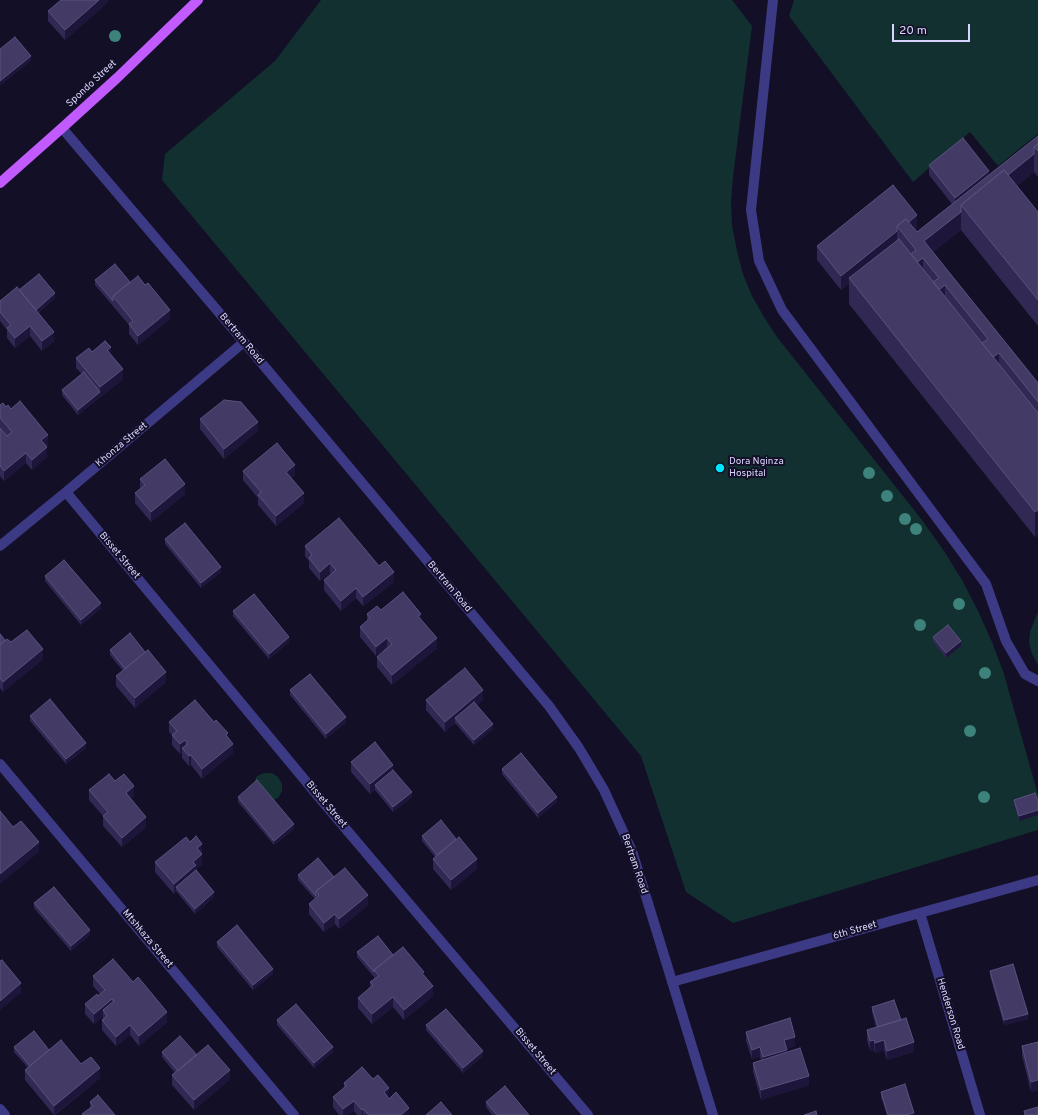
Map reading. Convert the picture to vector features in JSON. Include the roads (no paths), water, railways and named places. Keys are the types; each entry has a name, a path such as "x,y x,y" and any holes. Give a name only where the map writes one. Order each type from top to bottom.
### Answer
{"main road":[{"name":"Spondo Street","path":"0,183 122,73 198,0"}],"street":[{"path":"773,0 751,210 759,261 782,310 986,584 1006,641 1024,674 1038,681"},
{"name":"Bertram Road","path":"62,128 244,342 549,706 579,748 604,790 632,850 712,1115"},
{"name":"Khonza Street","path":"0,546 244,342"},
{"name":"Bisset Street","path":"66,492 318,796 588,1115"},
{"name":"Mtshkaza Street","path":"0,764 294,1115"},
{"name":"6th Street","path":"672,982 1038,880"},
{"name":"Henderson Road","path":"920,913 980,1115"},
{"path":"0,1109 5,1115"}],"place":[{"name":"Dora Nginza Hospital","path":"720,468"}]}
